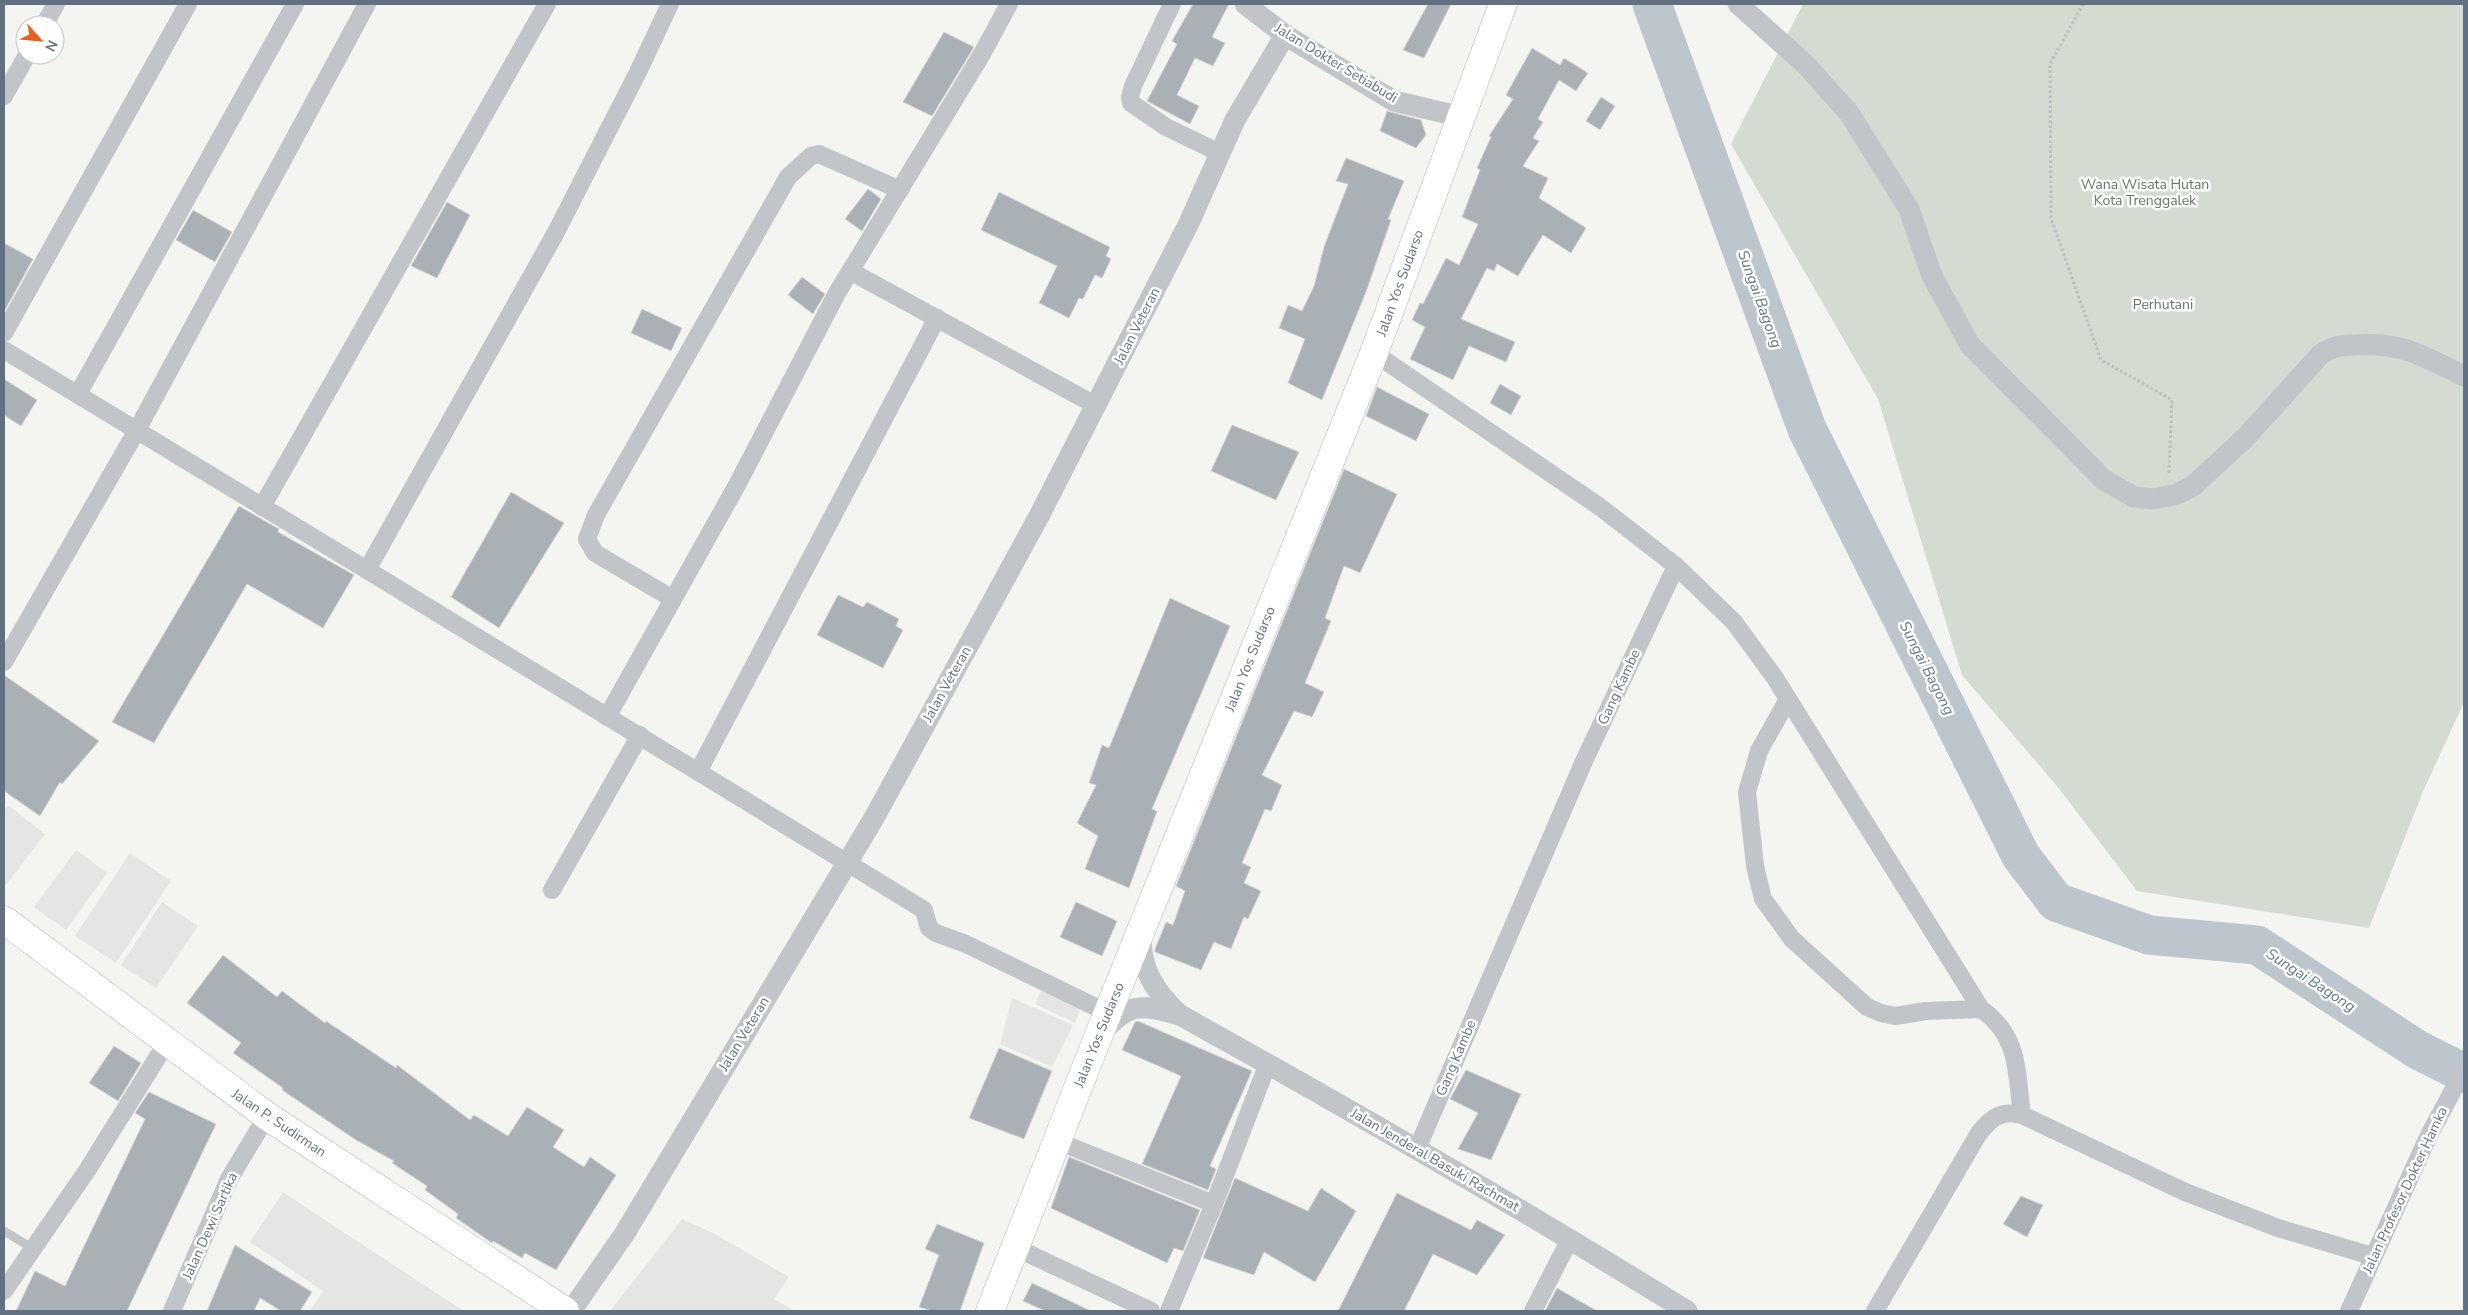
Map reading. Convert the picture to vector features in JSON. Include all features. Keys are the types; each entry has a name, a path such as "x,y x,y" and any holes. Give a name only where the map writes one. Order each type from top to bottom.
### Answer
{"highway":[{"name":"Jalan Yos Sudarso","path":"990,1311 1102,1025 1374,353 1502,4"},
{"name":"Jalan P. Sudirman","path":"4,920 267,1116 565,1311"}],"street":[{"path":"50,15 56,4"},
{"path":"4,333 188,4"},
{"path":"78,394 295,4"},
{"path":"4,662 137,430 367,4"},
{"path":"262,508 548,4"},
{"path":"367,570 555,234 638,72 670,4"},
{"path":"608,717 850,271 982,54 1009,4"},
{"path":"1172,4 1133,86 1130,96 1131,103 1166,127 1220,153"},
{"name":"Jalan Dokter Setiabudi","path":"1245,4 1285,34 1394,102 1462,117"},
{"path":"1738,4 1806,65 1849,113 1909,209 1932,276 1970,345 2104,480 2134,497 2154,499 2167,497 2193,486 2247,436 2320,355 2334,345 2372,343 2404,348 2464,376"},
{"name":"Jalan Veteran","path":"571,1311 625,1232 879,809 1097,406 1189,223 1235,120 1285,34"},
{"path":"4,96 21,65"},
{"path":"673,599 595,553 587,539 596,515 788,177 811,156 818,154 900,190"},
{"path":"850,271 1097,406"},
{"path":"699,770 937,318"},
{"path":"4,350 262,508 699,770 924,910 929,928 936,933 966,944 1102,1025 1134,1007 1150,1007 1180,1015"},
{"path":"1374,353 1600,508 1676,566 1734,622 1775,678 1787,701 1981,1009 2004,1031 2010,1042 2022,1115"},
{"name":"Gang Kambe","path":"1417,1149 1584,761 1676,566"},
{"path":"1787,701 1759,751 1747,792 1753,856 1763,899 1792,939 1867,1007 1895,1016 1926,1011 1981,1009"},
{"path":"552,890 640,735"},
{"path":"1143,924 1140,949 1148,974 1162,998 1180,1015"},
{"name":"Jalan Jenderal Basuki Rachmat","path":"1180,1015 1268,1063 1417,1149 1570,1239 1687,1311"},
{"path":"4,1291 88,1168 167,1042"},
{"path":"1169,1311 1214,1204 1268,1063"},
{"name":"Jalan Profesor Dokter Hamka","path":"2349,1311 2372,1256 2436,1120 2464,1070"},
{"path":"1874,1311 1979,1133 1995,1115 2006,1112 2022,1115 2185,1192 2278,1228 2372,1256"},
{"name":"Jalan Dewi Sartika","path":"172,1311 228,1179 267,1116"},
{"path":"1057,1141 1214,1204"},
{"path":"1533,1311 1570,1239"},
{"path":"1014,1247 1151,1311"}],"lane":[{"path":"4,1231 32,1248"}],"path":[{"path":"2083,4 2050,64 2051,218 2101,360 2172,400 2167,497"}],"shaded area":[{"path":"8,805 45,834 6,885 4,883 4,811"},
{"path":"76,850 107,873 66,930 34,907"},
{"path":"130,853 171,881 116,963 75,936"},
{"path":"162,902 198,926 156,988 121,965"},
{"path":"1042,988 1081,1007 1075,1023 1035,1004"},
{"path":"1012,998 1073,1025 1052,1067 1000,1044"},
{"path":"283,1192 464,1311 310,1311 323,1291 250,1242"},
{"path":"682,1219 715,1234 789,1277 774,1299 795,1311 610,1311"}],"green space":[{"name":"Perhutani","path":"1803,4 2464,4 2464,702 2422,794 2369,928 2137,891 2057,786 1962,675 1878,399 1731,144"}],"building":[{"path":"1193,4 1229,4 1212,37 1225,43 1213,66 1195,58 1177,95 1199,106 1190,124 1147,101 1177,44 1172,41"},
{"path":"1428,4 1451,4 1424,58 1403,50"},
{"path":"944,32 974,47 932,116 903,102"},
{"path":"1532,48 1560,65 1564,58 1588,73 1576,91 1559,80 1538,119 1543,122 1533,138 1539,141 1523,166 1548,178 1539,198 1586,228 1571,253 1543,235 1518,276 1497,264 1494,271 1487,268 1461,319 1515,342 1506,362 1469,346 1453,380 1410,359 1425,327 1412,320 1420,303 1423,304 1446,258 1459,265 1478,224 1462,217 1480,170 1477,168 1491,137 1489,136 1513,99 1506,95"},
{"path":"1601,97 1615,106 1600,130 1586,121"},
{"path":"1387,111 1421,120 1426,135 1416,148 1380,131"},
{"path":"1346,158 1404,181 1388,219 1391,220 1366,292 1322,400 1288,383 1305,339 1279,328 1288,305 1302,311 1314,286 1324,247 1348,184 1336,181"},
{"path":"868,189 881,199 862,231 845,219"},
{"path":"999,192 1110,247 1106,256 1111,259 1102,278 1095,275 1083,299 1079,298 1069,318 1039,303 1057,266 981,230"},
{"path":"447,202 470,215 437,278 411,266"},
{"path":"193,210 232,232 215,262 176,240"},
{"path":"4,243 33,259 4,312"},
{"path":"802,277 825,294 813,314 788,295"},
{"path":"642,309 682,328 671,351 631,333"},
{"path":"4,379 37,400 21,426 4,415"},
{"path":"1500,384 1521,396 1511,415 1490,403"},
{"path":"1377,387 1429,414 1416,441 1366,416"},
{"path":"1232,425 1299,452 1276,500 1211,471"},
{"path":"1344,469 1397,494 1360,573 1344,566 1325,618 1331,621 1305,683 1324,692 1312,717 1294,711 1262,775 1282,785 1271,811 1265,809 1242,863 1251,867 1244,883 1261,891 1248,919 1244,917 1231,949 1214,942 1201,970 1155,952 1155,949 1166,922 1173,925 1185,891 1176,886"},
{"path":"511,492 564,523 499,628 451,597"},
{"path":"239,506 279,529 278,532 354,575 323,628 247,584 154,743 112,722"},
{"path":"838,595 863,607 867,602 899,619 896,626 903,630 883,668 817,635"},
{"path":"1170,598 1230,626 1152,809 1157,811 1129,888 1085,869 1098,836 1077,823 1096,785 1089,783 1102,745 1109,748"},
{"path":"4,675 99,741 62,784 60,782 40,816 4,791"},
{"path":"1076,902 1117,921 1102,956 1060,937"},
{"path":"223,955 277,997 282,991 325,1023 326,1021 396,1068 397,1065 470,1120 474,1115 508,1136 527,1107 564,1130 553,1147 584,1167 590,1157 616,1175 556,1270 525,1253 522,1258 493,1241 492,1243 456,1218 458,1214 425,1190 427,1186 392,1163 394,1161 356,1140 282,1090 283,1088 233,1053 241,1043 187,1003"},
{"path":"1138,1021 1252,1071 1210,1166 1216,1169 1208,1190 1142,1164 1181,1076 1122,1050 1135,1022"},
{"path":"114,1046 141,1063 118,1101 89,1083"},
{"path":"999,1048 1052,1071 1024,1139 969,1118"},
{"path":"1466,1070 1521,1094 1491,1160 1458,1149 1478,1113 1450,1099"},
{"path":"149,1092 216,1124 127,1311 16,1311 35,1271 65,1286 145,1119 135,1113"},
{"path":"1069,1157 1200,1210 1183,1251 1174,1248 1167,1263 1051,1208"},
{"path":"1235,1178 1308,1211 1321,1188 1356,1211 1315,1282 1264,1252 1254,1275 1203,1258"},
{"path":"1397,1193 1471,1230 1477,1220 1505,1235 1477,1275 1433,1254 1404,1311 1338,1311"},
{"path":"2021,1196 2043,1205 2027,1237 2003,1224"},
{"path":"937,1224 984,1243 960,1311 932,1311 919,1307 939,1255 925,1249"},
{"path":"235,1245 312,1292 300,1311 281,1311 260,1298 254,1311 207,1311"},
{"path":"1032,1283 1091,1311 1045,1311 1023,1301"},
{"path":"1557,1288 1597,1311 1545,1311"}],"waterway":[{"name":"Sungai Bagong","path":"1652,4 1807,429 2021,856 2056,902 2149,935 2257,945 2418,1050 2464,1073"}],"park label":[{"name":"Wana Wisata Hutan Kota Trenggalek","path":"2145,192"}]}
